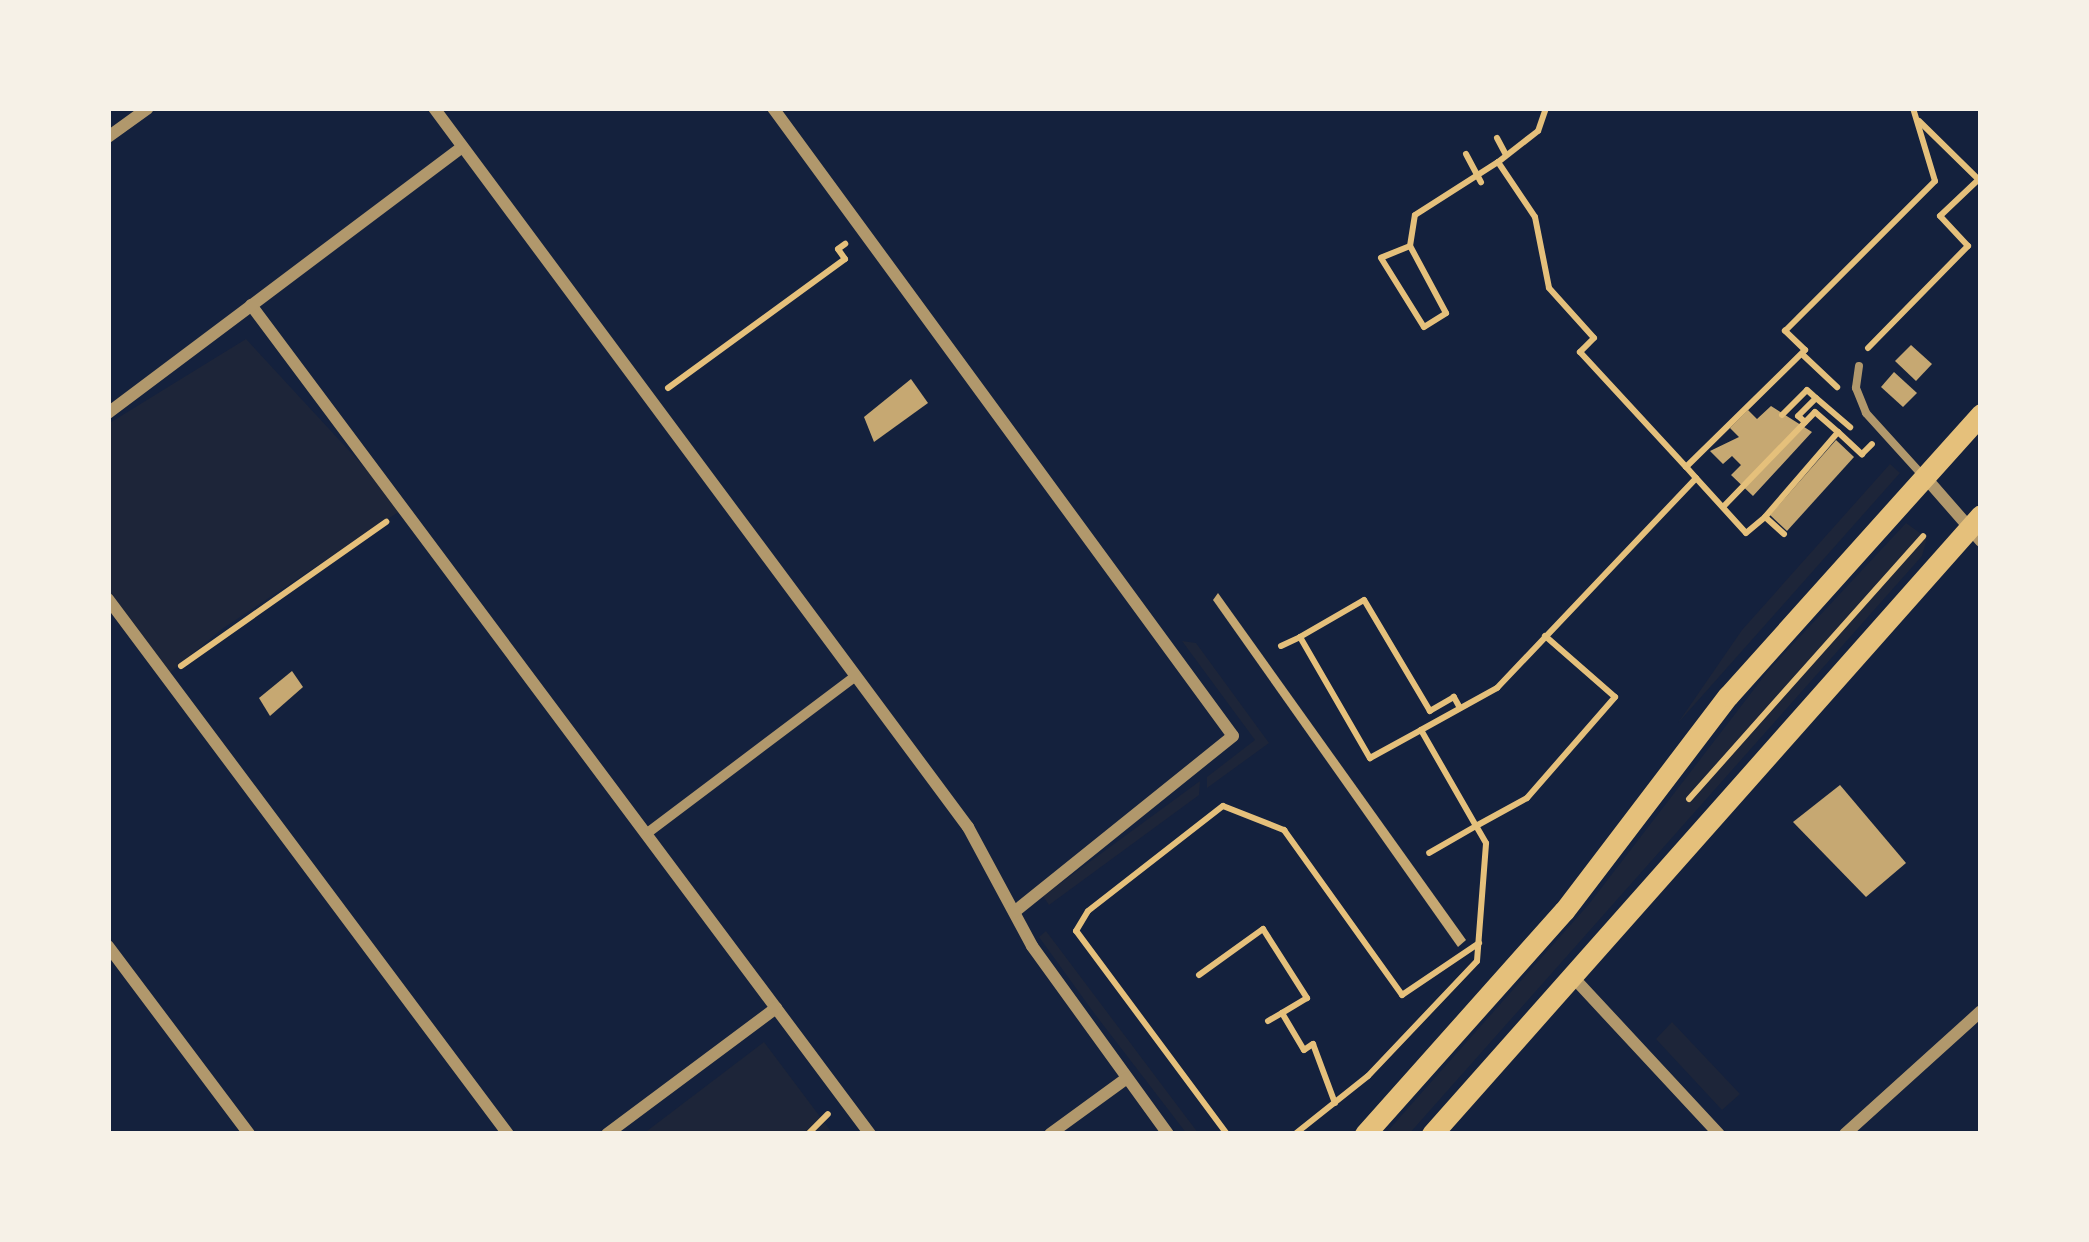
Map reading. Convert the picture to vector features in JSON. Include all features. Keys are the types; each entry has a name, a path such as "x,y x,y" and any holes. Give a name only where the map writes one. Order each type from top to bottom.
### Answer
{"main road":[{"path":"1364,1134 1564,911 1728,696 1981,413"},
{"path":"1432,1134 1977,528"}],"street":[{"path":"108,137 148,108"},
{"path":"434,108 968,826 1015,911 1168,1134"},
{"path":"773,108 1233,736 1015,911"},
{"path":"108,413 462,147"},
{"path":"251,305 870,1134"},
{"path":"1924,477 1977,528"},
{"path":"108,598 508,1134"},
{"path":"646,834 856,676"},
{"path":"108,946 249,1134"},
{"path":"1572,976 1718,1134"},
{"path":"607,1134 776,1008"},
{"path":"1845,1134 1981,1011"},
{"path":"1050,1134 1127,1078"}],"lane":[{"path":"1859,366 1859,401 1924,477"}],"path":[{"path":"1410,246 1381,258 1424,327 1447,313 1410,246 1416,214 1479,179 1538,131 1546,108"},
{"path":"1686,467 1805,350 1785,331 1935,182 1913,108"},
{"path":"1863,353 1967,246 1940,216 1980,180 1917,119"},
{"path":"1497,138 1506,155"},
{"path":"1466,154 1479,179"},
{"path":"1498,162 1535,217 1550,288 1594,338 1580,352 1746,533 1765,518 1838,432"},
{"path":"650,401 845,259 838,249 864,231"},
{"path":"1833,384 1848,368"},
{"path":"1782,415 1807,390 1870,446"},
{"path":"1805,422 1798,416 1816,398"},
{"path":"1723,507 1815,412 1862,454 1883,432"},
{"path":"1300,637 1370,758 1497,688 1696,478"},
{"path":"166,676 403,509"},
{"path":"1765,518 1784,534"},
{"path":"1682,810 1908,549"},
{"path":"1352,593 1358,604"},
{"path":"1281,646 1364,600 1430,710 1454,697 1460,708"},
{"path":"1429,853 1527,798 1615,697 1544,635"},
{"path":"1295,1134 1335,1103 1477,961 1486,843 1421,730"},
{"path":"1228,1134 1076,932 1088,911 1223,806 1284,830 1402,994 1479,943"},
{"path":"1199,975 1263,929 1307,998 1268,1021"},
{"path":"1282,1013 1304,1050 1312,1044 1321,1057 1313,1063 1335,1103"}],"shaded area":[{"path":"246,339 403,509 222,629 166,676 108,599 108,424"},
{"path":"1890,464 1900,473 1678,723 1742,630"},
{"path":"1906,523 1927,538 1922,556 1409,1134 1385,1134 1589,904 1768,671"},
{"path":"1182,641 1196,643 1269,743 1207,788 1207,777 1255,740"},
{"path":"1200,781 1199,795 1049,905 1043,896"},
{"path":"1046,931 1199,1134 1187,1134 1094,1013 1039,937"},
{"path":"1672,1022 1740,1094 1722,1110 1656,1039"},
{"path":"764,1042 833,1134 643,1134"}],"building":[{"path":"1911,345 1932,364 1916,381 1895,361"},
{"path":"1894,372 1917,393 1903,407 1881,387"},
{"path":"911,379 928,403 874,442 864,417"},
{"path":"1771,406 1812,432 1753,496 1731,475 1741,465 1732,456 1723,464 1710,451 1739,437 1730,428 1748,410 1757,419"},
{"path":"1836,440 1854,457 1787,531 1770,515"},
{"path":"1218,593 1466,940 1458,947 1213,600"},
{"path":"292,671 303,687 270,716 259,698"},
{"path":"1840,785 1906,863 1866,897 1793,822"}]}
